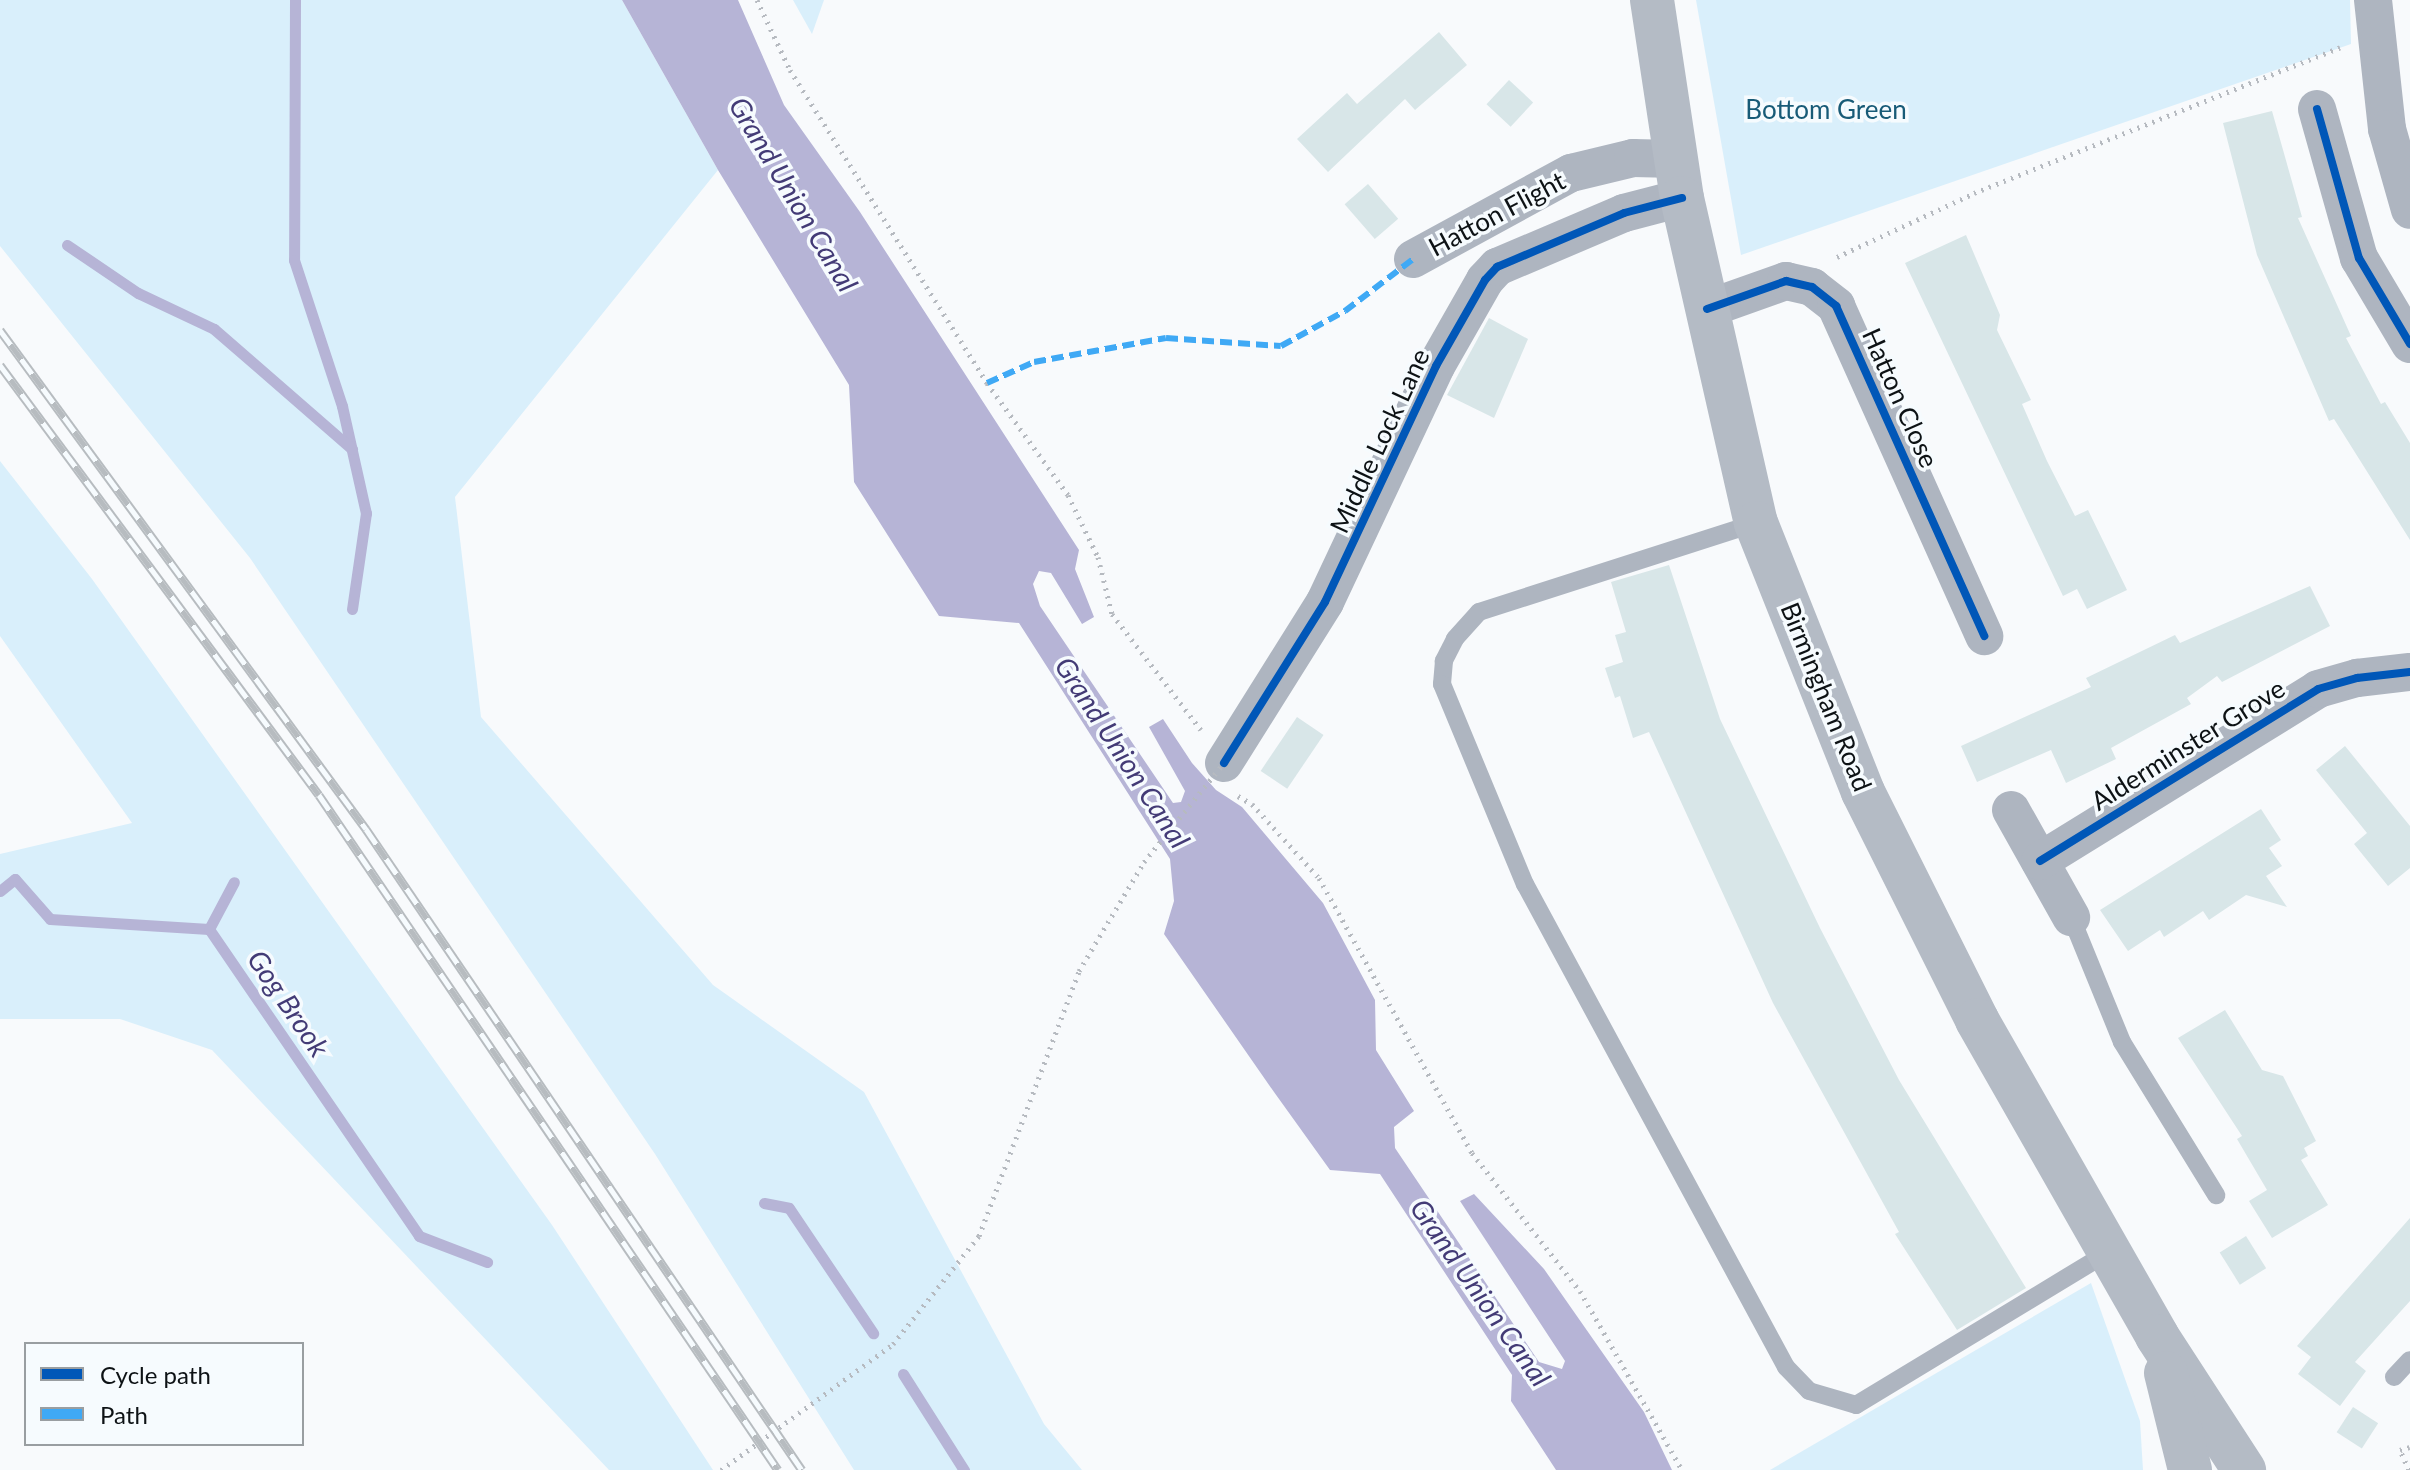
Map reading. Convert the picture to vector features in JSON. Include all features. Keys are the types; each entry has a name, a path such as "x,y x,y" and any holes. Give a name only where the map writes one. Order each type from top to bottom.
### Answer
{"highway":[{"name":"Birmingham Road","path":"1652,0 1679,179 1756,523 1863,792 1977,1020 2157,1336 2244,1470"},
{"name":"Birmingham Road","path":"2157,1336 2190,1470"}],"street":[{"path":"2345,212 2406,201 2387,129 2375,18"},
{"path":"2317,109 2359,258 2410,344"},
{"name":"Hatton Flight","path":"1413,259 1571,173 1633,158 1679,179"},
{"name":"Middle Lock Lane","path":"1220,761 1325,602 1436,366 1485,280 1497,267 1624,213 1679,179"},
{"path":"1707,309 1786,281"},
{"name":"Hatton Close","path":"1786,281 1812,287 1836,306 1984,636"},
{"name":"Alderminster Grove","path":"2040,861 2318,689 2410,672"},
{"path":"2011,810 2071,917"}],"lane":[{"path":"1756,523 1479,612 1455,639 1444,661 1442,684 1525,884 1786,1367 1809,1391 1856,1405 2109,1252"},
{"path":"2071,917 2122,1042 2216,1195"},
{"path":"2394,1377 2410,1360"}],"path":[{"path":"757,0 790,70 987,383 1068,495 1098,557 1112,614 1252,804 1319,878 1472,1153 1580,1291 1682,1470"},
{"path":"1786,281 1974,193 2328,50 2375,18"},
{"path":"721,1470 893,1344 979,1236 1079,971 1144,862 1220,761"},
{"path":"2409,1470 2400,1450 2410,1447"}],"green space":[{"path":"0,0 622,0 718,170 455,497 481,717 713,985 864,1092 1044,1424 1082,1470 854,1470 655,1154 250,558 0,246"},
{"path":"793,0 824,0 812,34"},
{"name":"Bottom Green","path":"1696,0 2350,0 2351,44 1741,255"},
{"path":"0,461 92,579 552,1225 713,1470 609,1470 212,1050 120,1019 0,1019 0,854 132,823 0,636"},
{"path":"2091,1283 2140,1421 2143,1470 1770,1470"}],"water":[{"name":"Grand Union Canal","path":"622,0 738,0 784,105 860,212 1079,550 1075,569 1094,617 1082,624 1051,573 1039,571 1033,584 1040,606 1173,803 1181,802 1185,791 1149,727 1163,719 1192,763 1216,790 1242,807 1323,903 1375,1000 1376,1050 1414,1111 1394,1127 1395,1148 1539,1362 1562,1369 1565,1361 1460,1201 1474,1194 1544,1269 1644,1412 1672,1470 1556,1470 1511,1401 1512,1375 1380,1174 1330,1170 1274,1092 1164,934 1174,901 1170,859 1019,623 939,616 854,482 849,385 718,170"}],"building":[{"path":"1439,32 1467,65 1415,110 1405,99 1328,172 1297,139 1347,93 1357,104"},
{"path":"1509,80 1533,103 1511,127 1486,104"},
{"path":"2272,111 2302,217 2298,218 2351,336 2346,338 2381,404 2385,402 2410,443 2410,540 2334,419 2329,421 2257,255 2223,123"},
{"path":"1368,184 1398,219 1375,239 1345,204"},
{"path":"1966,235 2000,315 1997,330 2031,400 2022,404 2047,461 2075,516 2088,510 2127,590 2087,609 2077,589 2063,596 1905,263"},
{"path":"1489,318 1528,339 1494,418 1447,395"},
{"path":"1669,565 1720,719 1820,928 1899,1080 2026,1288 1957,1330 1895,1234 1899,1232 1773,1003 1649,732 1633,738 1620,696 1615,698 1605,668 1623,662 1615,635 1626,632 1611,582"},
{"path":"2310,586 2330,626 2222,682 2217,676 2187,698 2191,704 2111,748 2116,759 2066,783 2051,750 1977,782 1961,746 2091,687 2086,678 2175,635 2180,643"},
{"path":"1297,717 1324,735 1287,789 1261,771"},
{"path":"2345,746 2410,826 2410,868 2388,886 2354,844 2367,833 2316,770"},
{"path":"2261,809 2281,840 2269,848 2282,866 2266,876 2287,907 2246,895 2209,920 2203,911 2164,937 2160,930 2128,951 2100,910"},
{"path":"2225,1010 2262,1070 2283,1076 2316,1141 2304,1148 2308,1156 2301,1160 2328,1205 2272,1238 2249,1201 2267,1190 2237,1139 2242,1136 2178,1038"},
{"path":"2410,1218 2410,1301 2355,1362 2366,1371 2340,1406 2298,1374 2311,1357 2297,1346"},
{"path":"2246,1236 2266,1268 2240,1285 2220,1252"},
{"path":"2353,1407 2378,1423 2362,1448 2337,1432"}],"waterway":[{"path":"295,0 294,260 342,406 366,513 352,609"},
{"path":"67,245 138,293 214,329 352,449"},
{"name":"Gog Brook","path":"0,891 15,879 50,919 209,929 419,1236 487,1262"},
{"path":"209,929 234,882"},
{"name":"Gog Brook","path":"764,1203 789,1208 873,1333"},
{"name":"Gog Brook","path":"903,1374 964,1470"}],"railway":[{"path":"0,330 366,829 802,1470"},
{"path":"0,365 319,795 778,1470"}],"marked path":[{"path":"987,383 1034,362 1166,338 1281,346 1345,311 1413,259"}],"cycle path":[{"path":"2317,109 2359,258 2410,344"},
{"path":"1224,763 1325,602 1436,366 1485,280 1497,267 1624,213 1682,198"},
{"path":"1707,309 1786,281 1812,287 1836,306 1984,636"},
{"path":"2040,861 2318,689 2357,678 2410,672"}]}
